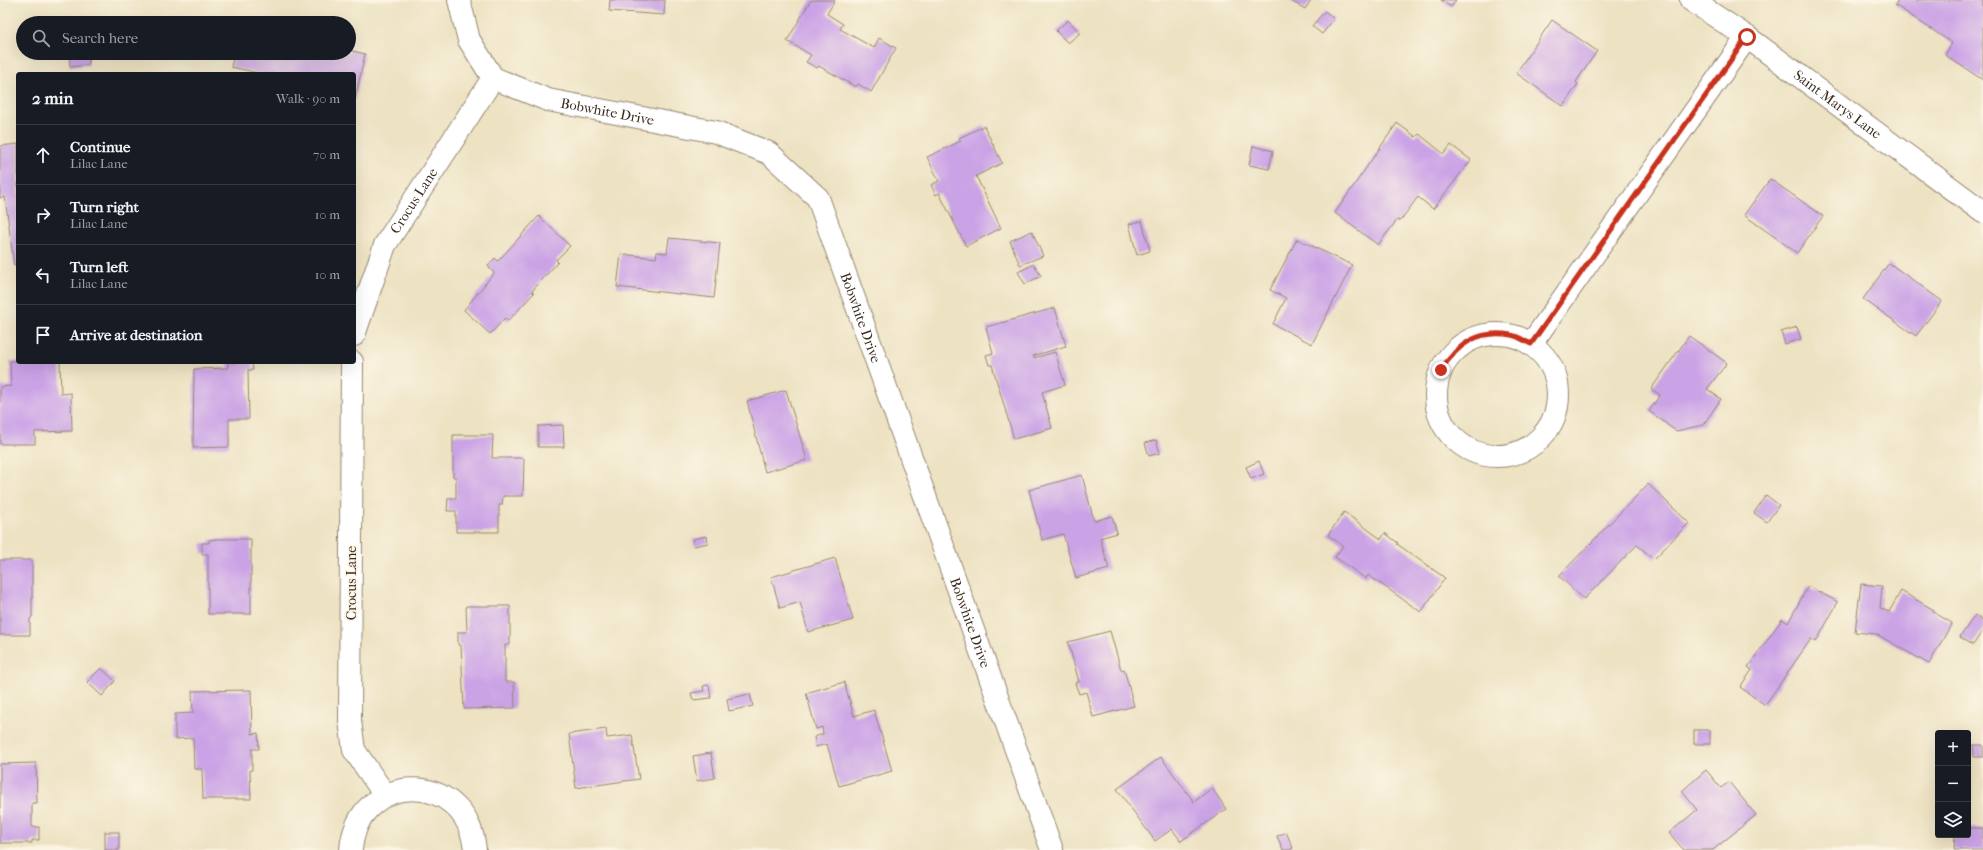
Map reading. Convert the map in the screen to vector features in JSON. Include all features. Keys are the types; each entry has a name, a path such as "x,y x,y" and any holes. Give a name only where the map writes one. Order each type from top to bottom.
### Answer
{"street":[{"path":"459,0 469,40 494,78"},
{"name":"Saint Marys Lane","path":"1691,0 1747,37 1983,212"},
{"path":"1531,344 1747,37"},
{"name":"Crocus Lane","path":"356,329 368,290 385,245 494,78"},
{"name":"Bobwhite Drive","path":"494,78 548,100 716,132 769,153 818,198 1052,850"},
{"path":"1490,334 1512,335 1531,344 1551,366 1558,386 1558,407 1550,427 1536,443 1517,453 1496,456 1467,449 1450,435 1440,416 1436,391 1441,370 1453,353 1470,340 1490,334"},
{"name":"Crocus Lane","path":"352,364 350,721 354,750 385,795"},
{"path":"351,850 352,836 367,808 385,795 406,789 428,790 448,799 464,814 473,834 475,850"}],"building":[{"path":"610,0 665,0 664,15 609,11"},
{"path":"811,0 835,0 827,14 843,24 840,29 874,48 879,38 896,48 871,92 858,84 856,87 819,66 817,68 806,62 811,55 787,41"},
{"path":"1289,0 1311,0 1305,9"},
{"path":"1441,0 1456,0 1451,7"},
{"path":"1898,0 1983,0 1983,80 1945,55 1952,43 1895,5"},
{"path":"1325,11 1334,19 1322,34 1312,26"},
{"path":"1068,20 1080,33 1068,43 1056,31"},
{"path":"1552,20 1597,51 1576,82 1578,84 1563,106 1516,73"},
{"path":"356,52 365,54 356,95 356,72 254,72 231,67 232,60 356,60"},
{"path":"70,60 88,60 89,65 70,67"},
{"path":"1397,123 1416,137 1419,134 1444,154 1451,145 1471,160 1433,209 1418,197 1400,221 1397,220 1378,245 1335,213"},
{"path":"984,126 1002,163 976,176 1001,228 966,246 939,193 936,195 931,185 939,181 927,157 961,141 959,138"},
{"path":"16,144 16,265 14,265 5,197 0,198 0,146"},
{"path":"1253,146 1273,151 1269,169 1249,165"},
{"path":"1770,179 1823,216 1797,253 1744,215"},
{"path":"539,216 570,246 556,260 558,262 532,291 534,293 508,321 505,318 490,334 464,310 494,273 488,266 495,258 498,261"},
{"path":"1142,221 1150,251 1137,255 1129,224"},
{"path":"1032,231 1043,256 1020,265 1010,241"},
{"path":"669,238 720,243 714,298 617,287 621,254 656,258 657,252 667,253"},
{"path":"1297,239 1352,265 1312,344 1273,324 1286,298 1270,290"},
{"path":"1889,263 1942,301 1916,336 1863,299"},
{"path":"1034,264 1041,276 1025,284 1018,272"},
{"path":"1055,308 1066,346 1033,356 1034,358 1055,352 1065,385 1042,392 1052,428 1014,439 992,365 989,365 986,355 993,353 986,327"},
{"path":"1797,327 1801,339 1785,344 1781,332"},
{"path":"1689,336 1727,363 1707,389 1721,399 1703,425 1676,431 1649,411 1660,395 1651,389"},
{"path":"10,361 16,361 16,364 60,364 61,394 71,393 72,431 35,432 35,444 0,444 0,387 11,386"},
{"path":"228,364 252,364 253,370 248,370 249,419 229,419 229,447 193,448 194,369 228,368"},
{"path":"786,390 807,460 765,472 747,401"},
{"path":"563,425 564,447 538,447 538,426"},
{"path":"453,435 493,435 492,458 524,458 523,496 503,496 502,505 499,505 499,532 456,532 456,511 447,511 448,498 456,498 456,477 453,477"},
{"path":"1156,440 1160,453 1149,456 1145,443"},
{"path":"1259,461 1264,474 1251,479 1246,467"},
{"path":"1082,475 1094,521 1112,516 1117,533 1100,538 1109,569 1076,578 1063,534 1042,540 1029,490"},
{"path":"1648,484 1689,523 1654,559 1637,545 1584,599 1559,576"},
{"path":"1766,495 1779,505 1767,522 1754,513"},
{"path":"1344,512 1381,539 1385,533 1398,543 1397,544 1445,578 1421,612 1368,575 1366,579 1335,557 1343,546 1328,535"},
{"path":"707,536 708,543 694,546 693,539"},
{"path":"251,539 251,614 208,614 208,554 202,554 202,543 209,543 209,540"},
{"path":"835,558 853,620 808,632 800,602 780,608 771,577"},
{"path":"0,560 32,560 32,617 30,619 30,635 0,635"},
{"path":"1861,584 1882,586 1880,608 1889,612 1901,591 1934,610 1933,612 1952,623 1929,664 1876,634 1855,632"},
{"path":"1808,586 1838,602 1816,642 1811,639 1765,705 1740,687 1752,670 1748,667 1782,619 1788,623"},
{"path":"466,606 510,606 510,645 505,645 505,682 514,682 515,708 464,709 461,645 458,645 458,632 467,632"},
{"path":"1975,615 1983,621 1983,630 1973,645 1960,637"},
{"path":"1110,631 1121,670 1124,669 1134,706 1093,717 1086,692 1079,694 1075,683 1079,682 1068,642"},
{"path":"101,668 115,681 102,696 87,682"},
{"path":"844,682 854,716 874,710 892,771 839,786 827,744 816,747 814,737 823,734 822,727 816,729 806,693"},
{"path":"709,685 711,698 693,700 691,693 704,691 703,686"},
{"path":"251,690 252,734 258,733 259,749 252,749 252,770 250,770 251,799 203,799 202,769 194,769 193,738 175,739 175,714 193,713 192,691"},
{"path":"750,694 753,706 729,711 727,699"},
{"path":"606,729 607,738 632,735 639,779 576,788 569,734"},
{"path":"1694,730 1710,730 1710,744 1694,744"},
{"path":"1973,745 1983,745 1983,757 1974,757"},
{"path":"711,753 715,778 697,781 693,756"},
{"path":"1161,757 1194,802 1212,788 1226,809 1181,841 1172,829 1155,841 1117,789"},
{"path":"36,763 37,803 32,803 32,827 39,827 39,840 32,840 32,843 0,843 0,764"},
{"path":"1706,770 1721,788 1729,782 1756,815 1713,850 1684,850 1669,833 1697,810 1682,791"},
{"path":"1971,828 1983,828 1983,850 1954,850 1955,838 1971,838"},
{"path":"105,832 119,832 119,850 105,850"},
{"path":"1286,832 1293,848 1283,850 1277,836"}],"route":[{"path":"1441,370 1453,353 1470,340 1490,334 1512,335 1531,344 1747,37"}]}
